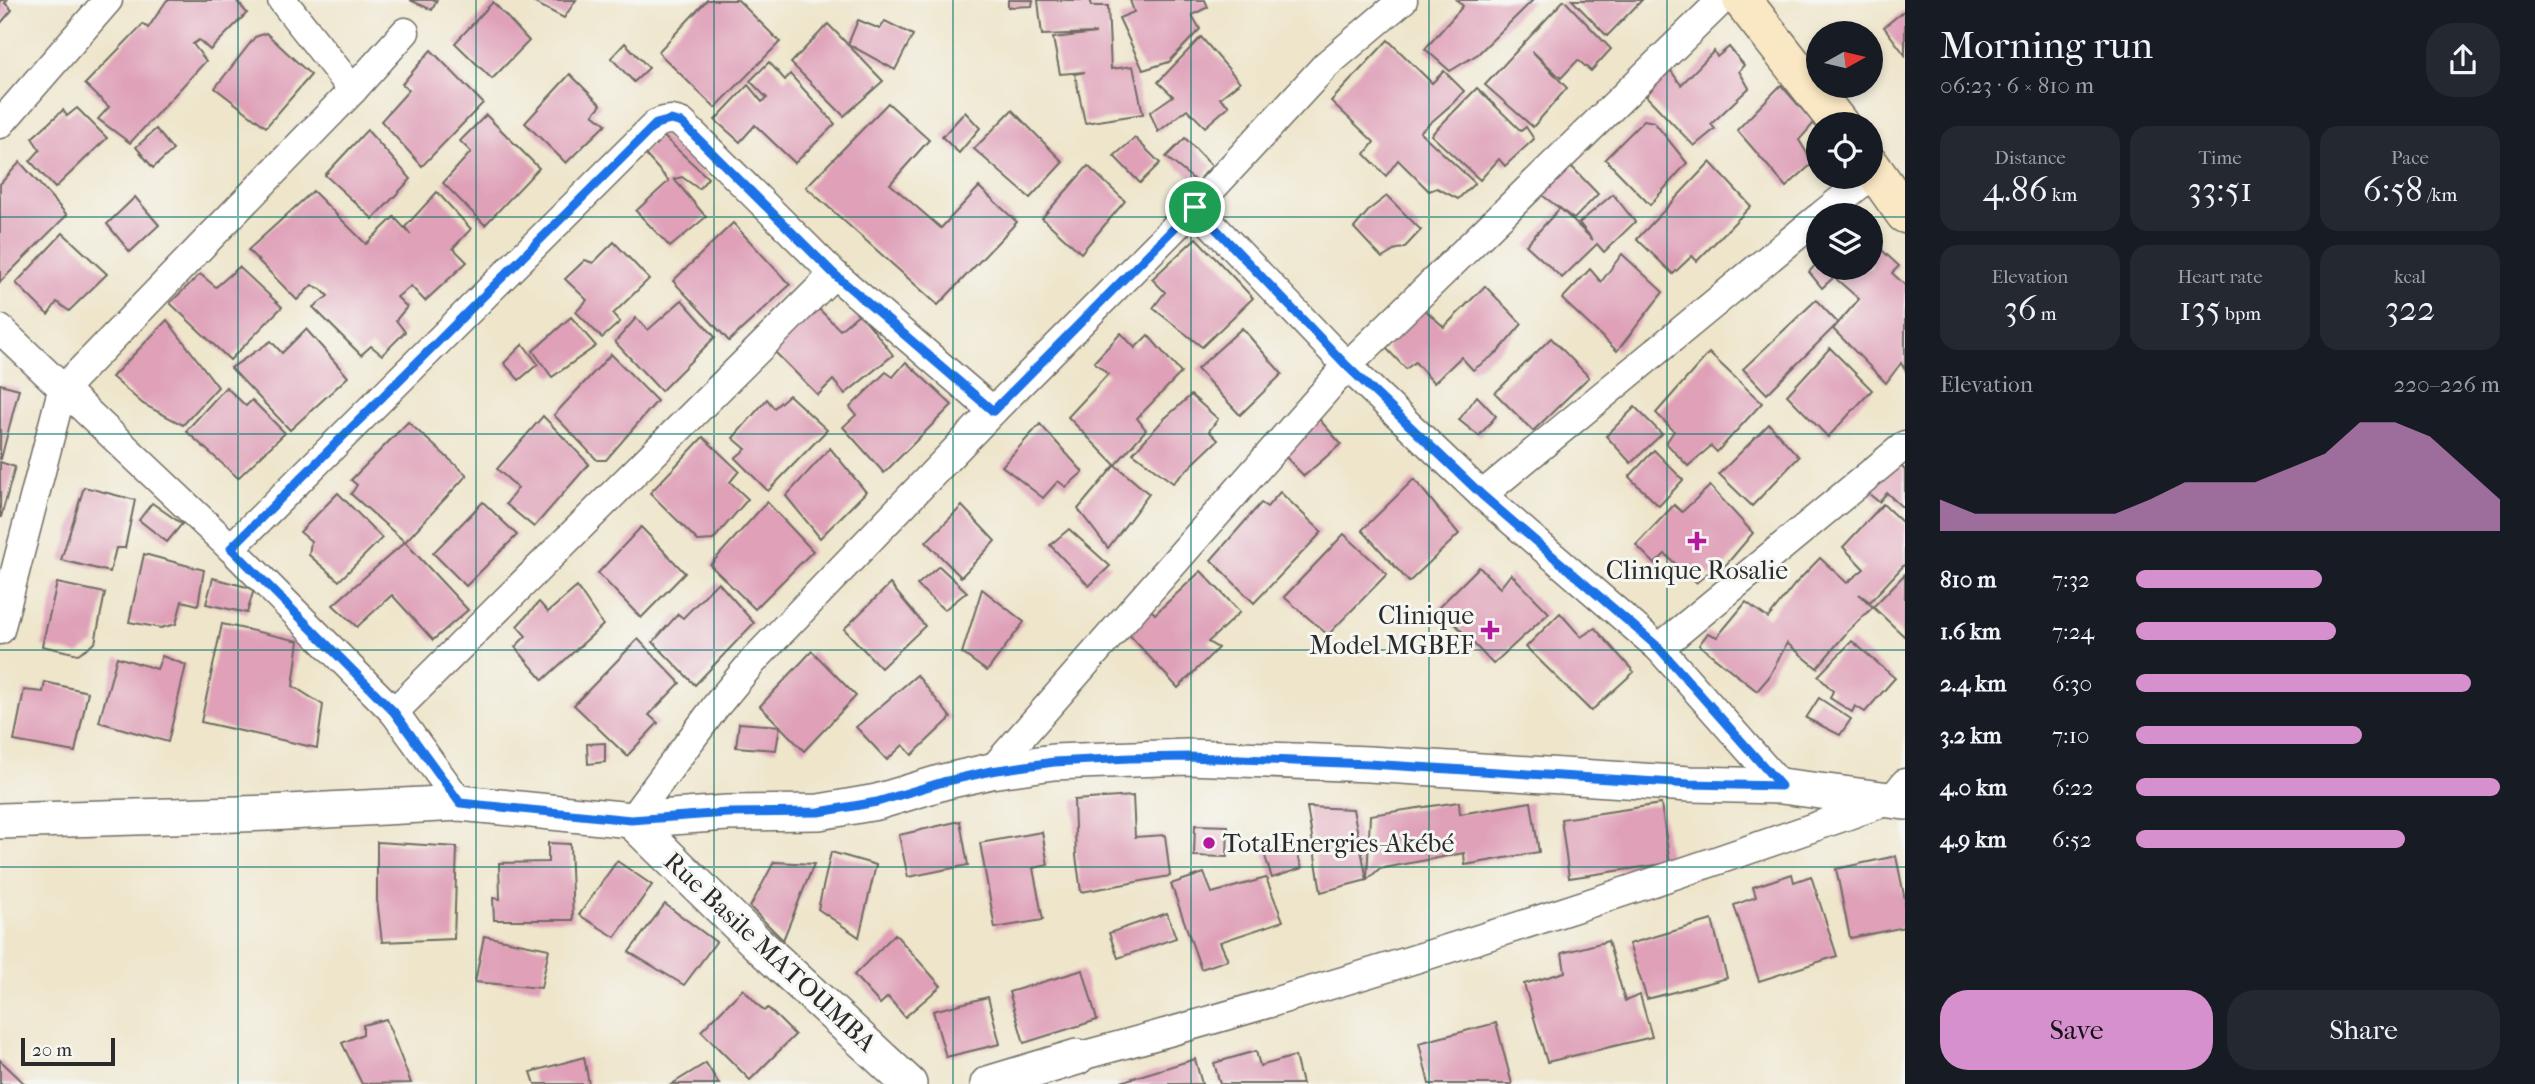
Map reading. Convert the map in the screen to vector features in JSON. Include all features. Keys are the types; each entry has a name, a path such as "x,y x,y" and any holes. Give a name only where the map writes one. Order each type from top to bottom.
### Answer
{"main road":[{"path":"1742,0 1830,112"},
{"path":"1883,187 1905,214"}],"street":[{"path":"0,124 108,0"},
{"path":"282,0 353,90"},
{"path":"631,820 716,706 755,659 993,411 1195,207 1326,65 1404,0"},
{"path":"991,771 1347,366 1722,0"},
{"path":"0,631 62,390 353,90 405,32"},
{"path":"231,548 656,124 664,121 682,123 834,274 993,411"},
{"path":"1836,203 1852,189"},
{"path":"1195,207 1347,366 1482,495 1659,648 1781,786"},
{"path":"1482,495 1806,229"},
{"path":"394,712 834,274"},
{"path":"0,329 231,548 394,712 460,803"},
{"path":"1659,648 1905,445"},
{"path":"0,821 270,813 460,803 631,820 727,813 819,812 877,802 991,771 1054,762 1188,757 1369,764 1900,795"},
{"path":"988,1084 1073,1070 1225,1018 1679,875 1900,795"},
{"name":"Rue Basile MATOUMBA","path":"631,820 909,1084"}],"building":[{"path":"0,0 7,0 5,3 12,10 0,24"},
{"path":"167,0 236,0 247,13 210,50 199,40 193,44 206,61 130,143 98,119 109,107 85,84 143,24 148,28"},
{"path":"410,0 437,0 432,10"},
{"path":"529,0 576,0 564,18"},
{"path":"707,0 738,0 780,42 715,108 658,52"},
{"path":"1008,0 1033,0 1032,6 1008,7"},
{"path":"1038,0 1091,0 1091,6 1108,6 1111,69 1133,66 1143,114 1085,123 1075,74 1085,72 1060,74 1053,38 1096,33 1042,35"},
{"path":"1130,0 1205,0 1208,7 1192,15 1200,29 1169,62 1143,70 1119,18 1134,12"},
{"path":"1457,0 1533,0 1478,54 1450,71 1425,49 1463,6"},
{"path":"1564,0 1611,49 1591,71 1578,60 1561,78 1532,51 1567,88 1533,127 1485,85"},
{"path":"1572,0 1642,0 1607,36"},
{"path":"493,2 529,41 492,79 455,43"},
{"path":"1905,10 1905,55 1884,27"},
{"path":"858,20 880,29 885,21 913,35 895,70 848,44"},
{"path":"828,24 883,81 844,116 791,63"},
{"path":"266,33 311,75 266,127 215,88 255,37"},
{"path":"1201,37 1240,82 1220,98 1229,106 1205,127 1187,109 1158,132 1150,112 1173,96 1158,82"},
{"path":"1388,40 1432,83 1444,71 1464,91 1420,132 1475,183 1458,199 1437,188 1429,191 1398,160 1386,176 1365,154 1374,142 1331,101"},
{"path":"625,43 649,68 634,82 611,58"},
{"path":"1729,47 1744,65 1739,71 1749,88 1711,124 1715,129 1694,146 1646,96 1669,68 1681,85 1714,51 1717,57"},
{"path":"431,50 483,103 422,166 381,121 409,90 402,84"},
{"path":"769,62 785,80 790,74 835,124 795,163 755,125 740,142 715,120 748,85 762,102 767,98 750,81"},
{"path":"570,74 601,105 593,114 606,124 566,163 525,123"},
{"path":"1781,85 1806,114 1806,132 1799,140 1806,152 1806,169 1786,187 1737,130"},
{"path":"1477,88 1521,131 1526,127 1534,139 1505,166 1499,159 1480,180 1431,135"},
{"path":"888,103 929,140 890,184 941,228 979,187 1017,222 938,305 806,187"},
{"path":"77,108 107,138 55,188 30,161 40,150 32,138 63,110 67,116"},
{"path":"1012,110 1063,162 1030,198 974,149"},
{"path":"965,112 980,128 959,153 942,137"},
{"path":"486,115 539,168 485,225 443,183 471,152 460,141"},
{"path":"1644,120 1654,122 1687,163 1650,205 1605,159"},
{"path":"156,129 173,150 153,168 136,147"},
{"path":"367,130 411,179 373,219 325,175"},
{"path":"661,134 708,178 699,189 682,177 674,179 706,217 670,247 636,211 669,181 643,152"},
{"path":"1135,138 1160,163 1140,183 1114,156"},
{"path":"1185,138 1212,166 1197,182 1166,157"},
{"path":"20,162 67,215 0,282 0,184"},
{"path":"1710,162 1751,206 1697,261 1692,256 1673,274 1637,239"},
{"path":"1569,164 1598,194 1574,219 1539,193"},
{"path":"1088,166 1125,201 1081,253 1042,218"},
{"path":"313,191 366,244 394,217 411,235 405,227 437,192 471,229 453,248 467,262 425,301 411,286 397,297 407,307 396,320 405,332 382,355 371,346 361,355 313,307 328,296 321,289 312,285 297,300 248,250"},
{"path":"1613,194 1635,222 1604,252 1597,244 1562,278 1526,245 1560,208 1593,240 1579,223"},
{"path":"1387,196 1421,230 1404,248 1382,258 1354,228 1370,209"},
{"path":"135,197 159,225 130,252 107,224"},
{"path":"733,223 790,285 729,341 673,281"},
{"path":"63,233 107,274 69,311 57,302 48,315 16,283"},
{"path":"1196,238 1253,298 1202,347 1153,308 1165,292 1152,279"},
{"path":"614,242 649,279 613,314 620,322 602,338 576,312 587,300 565,279 585,260 593,263"},
{"path":"1883,251 1899,266 1892,273 1905,285 1905,370 1901,363 1886,383 1833,329 1859,299 1837,280 1883,280"},
{"path":"1622,254 1663,292 1617,351 1562,299 1590,269 1601,282"},
{"path":"239,267 282,307 230,360 170,303 200,274 216,287"},
{"path":"1816,280 1831,280 1822,288"},
{"path":"1485,286 1522,324 1498,352 1473,370 1461,357 1434,383 1415,362 1406,369 1386,348 1423,308 1444,327"},
{"path":"682,300 715,337 661,391 615,342 636,318 648,330"},
{"path":"1816,300 1838,323 1767,394 1743,369"},
{"path":"818,308 840,330 860,313 893,355 845,394 833,380 818,395 774,351"},
{"path":"571,317 596,346 552,377 533,351"},
{"path":"167,320 218,387 183,425 143,404 112,377"},
{"path":"1242,328 1282,374 1240,415 1197,369"},
{"path":"306,329 348,377 290,430 231,368 271,341 282,353"},
{"path":"1121,333 1135,348 1148,335 1181,373 1137,418 1146,430 1115,465 1068,417 1108,374 1094,362"},
{"path":"1551,338 1589,377 1533,431 1495,393"},
{"path":"523,344 538,364 519,380 504,363"},
{"path":"1830,348 1872,390 1828,437 1787,395"},
{"path":"1709,353 1762,403 1717,452 1711,446 1688,466 1666,443 1674,431 1656,413"},
{"path":"611,354 657,401 606,460 597,460 554,415"},
{"path":"906,362 952,405 884,473 843,427 856,415 850,407 886,372 893,377"},
{"path":"0,384 19,389 1,459 0,459"},
{"path":"226,387 246,406 252,400 285,433 238,478 186,431"},
{"path":"789,395 827,430 768,491 735,458 746,449 733,438 767,399 774,408"},
{"path":"1191,395 1218,419 1209,431 1218,440 1173,483 1133,453 1164,419"},
{"path":"1477,396 1496,416 1479,436 1459,420"},
{"path":"1635,407 1662,434 1631,463 1606,436"},
{"path":"543,416 589,464 534,527 506,504 518,488 497,469"},
{"path":"1319,419 1341,444 1304,476 1282,453"},
{"path":"408,422 467,475 405,542 351,494 357,485 351,480"},
{"path":"1040,424 1083,472 1066,487 1058,481 1043,498 1002,466"},
{"path":"1769,424 1799,457 1752,506 1719,474"},
{"path":"703,437 739,471 730,482 748,499 713,540 698,541 650,493"},
{"path":"830,448 866,492 820,538 786,496"},
{"path":"1654,450 1683,480 1659,506 1629,477"},
{"path":"0,462 15,467 1,517 0,517"},
{"path":"1898,463 1905,470 1905,510 1887,493 1879,502 1863,489"},
{"path":"1115,465 1149,494 1108,548 1078,509"},
{"path":"1414,479 1459,534 1409,582 1362,530"},
{"path":"1710,486 1753,533 1715,578 1708,573 1696,583 1665,554 1655,564 1636,545 1674,505 1682,512"},
{"path":"84,487 135,500 125,548 116,548 110,572 61,560"},
{"path":"1280,492 1322,532 1254,603 1211,560 1261,503 1267,507"},
{"path":"338,493 382,538 339,581 309,555 311,541 300,532"},
{"path":"483,502 517,535 466,586 433,553"},
{"path":"767,502 813,551 755,609 710,565"},
{"path":"152,503 182,524 167,542 139,520"},
{"path":"1883,504 1905,525 1905,564 1870,602 1859,594 1873,607 1848,631 1817,668 1787,643 1769,677 1757,691 1699,645 1708,633 1717,637 1746,602 1768,618 1820,558 1847,583 1864,569 1843,547"},
{"path":"962,506 995,541 961,577 926,542"},
{"path":"641,527 685,573 641,618 598,573"},
{"path":"1069,529 1110,566 1089,586 1050,545"},
{"path":"1344,534 1387,574 1328,635 1284,597"},
{"path":"405,542 468,610 433,640 392,595 357,627 333,605"},
{"path":"144,554 204,570 198,605 182,601 176,624 161,628 129,622"},
{"path":"939,566 967,592 944,610 917,585"},
{"path":"1479,567 1500,588 1511,574 1549,613 1493,664 1439,607"},
{"path":"1201,571 1240,612 1208,642 1218,648 1178,688 1123,628 1146,605 1155,614"},
{"path":"1905,574 1905,637 1873,607"},
{"path":"213,578 254,589 247,613 206,604"},
{"path":"718,582 754,623 695,685 653,642 678,614 683,618"},
{"path":"57,583 105,593 95,643 78,654 42,646"},
{"path":"890,584 925,626 881,668 844,629"},
{"path":"577,587 603,625 543,680 515,647 526,636 517,626 539,602 548,612"},
{"path":"982,589 1024,622 987,671 962,653"},
{"path":"1560,613 1581,637 1595,628 1634,672 1591,711 1526,647"},
{"path":"222,624 299,641 293,686 323,705 317,748 201,722"},
{"path":"638,639 680,683 649,715 658,723 627,756 574,705"},
{"path":"1852,641 1895,678 1865,712 1855,706 1852,712 1830,698 1833,691 1818,676"},
{"path":"812,651 856,696 804,751 760,706"},
{"path":"162,656 186,665 168,742 99,722 117,657 157,669"},
{"path":"917,675 951,718 912,755 903,745 887,760 856,727"},
{"path":"45,682 88,692 75,752 14,741 24,690 43,692"},
{"path":"1819,698 1851,719 1840,735 1806,718"},
{"path":"739,723 780,726 776,750 736,747"},
{"path":"605,743 605,762 588,764 587,744"},
{"path":"1133,796 1135,837 1165,835 1170,876 1081,892 1076,856 1074,800"},
{"path":"1459,802 1460,814 1531,802 1539,852 1465,865 1464,853 1379,869 1367,880 1370,815"},
{"path":"1661,804 1670,863 1569,878 1561,819"},
{"path":"1307,807 1353,809 1367,880 1321,892"},
{"path":"960,821 968,865 908,877 899,835"},
{"path":"1195,825 1228,826 1227,857 1194,856"},
{"path":"1042,832 1048,865 1033,868 1043,920 995,928 980,843"},
{"path":"377,842 457,847 454,939 382,942 377,900"},
{"path":"548,843 570,844 573,920 494,920 493,898 500,899 499,863 548,862"},
{"path":"1294,844 1302,868 1272,878 1264,853"},
{"path":"831,852 876,865 859,937 818,909"},
{"path":"1896,856 1905,900 1905,927 1850,938 1836,869"},
{"path":"617,861 652,885 615,937 579,915"},
{"path":"774,862 814,864 783,940 750,907"},
{"path":"1204,873 1212,893 1266,878 1283,921 1220,942 1228,960 1201,969 1171,884"},
{"path":"1792,874 1794,882 1811,876 1837,956 1759,981 1734,905 1756,897 1753,887"},
{"path":"665,904 716,942 684,985 629,952"},
{"path":"1167,913 1176,938 1118,958 1109,933"},
{"path":"1712,920 1727,978 1647,999 1629,944"},
{"path":"895,934 941,986 905,1017 888,997 880,1004 854,975"},
{"path":"484,936 549,949 541,988 475,982"},
{"path":"1608,941 1625,1001 1640,995 1652,1037 1547,1062 1524,984 1565,972 1562,953"},
{"path":"1083,970 1097,1020 1024,1043 1009,992"},
{"path":"743,989 764,1011 768,1008 795,1035 750,1080 701,1031"},
{"path":"988,997 1000,1044 946,1057 933,1011"},
{"path":"386,1019 411,1083 362,1084 342,1043 363,1034 363,1025"},
{"path":"1496,1023 1512,1084 1429,1084 1419,1043"},
{"path":"1256,1051 1260,1066 1295,1056 1302,1084 1220,1084 1214,1063"},
{"path":"584,1057 589,1084 535,1084 531,1072"},
{"path":"1195,1059 1202,1084 1115,1084 1133,1078"},
{"path":"0,1060 25,1084 0,1084"},
{"path":"706,1063 719,1084 672,1084"}],"place":[{"name":"Clinique Rosalie","path":"1697,541"},
{"name":"Clinique Model MGBEF","path":"1490,630"},
{"name":"TotalEnergies-Akébé","path":"1209,843"}],"route":[{"path":"676,120 682,123 834,274 993,411 1195,207 1347,366 1482,495 1659,648 1781,786 1690,784 1369,764 1188,757 1054,762 991,771 877,802 819,812 727,813 631,820 460,803 394,712 231,548 656,124 664,121 676,120"}]}
